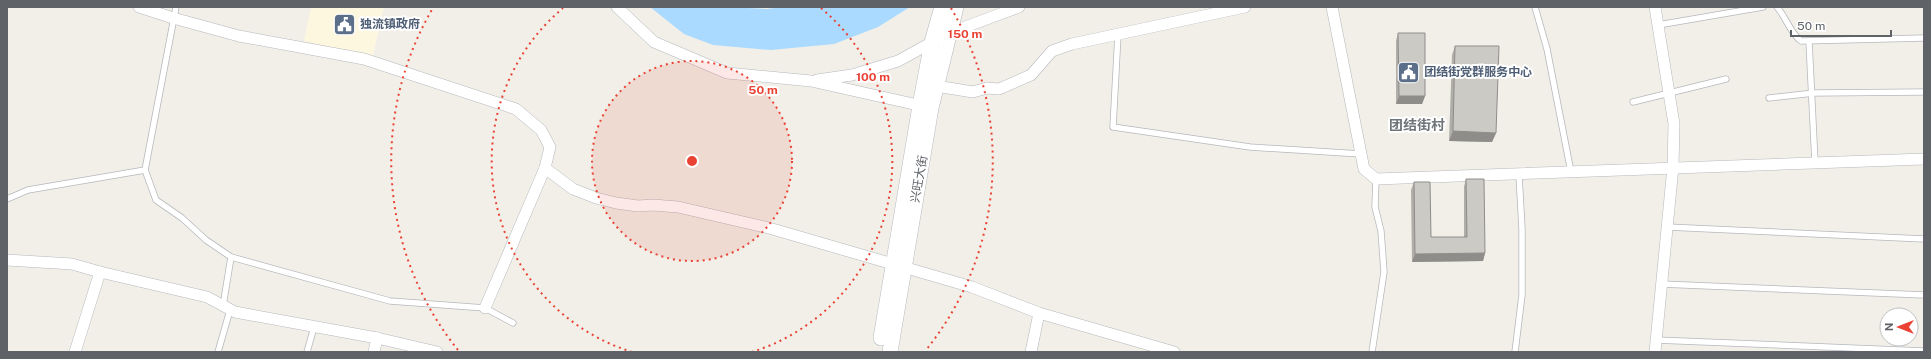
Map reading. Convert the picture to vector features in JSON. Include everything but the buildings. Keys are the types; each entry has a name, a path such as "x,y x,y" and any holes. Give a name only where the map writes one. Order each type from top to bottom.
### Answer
{"street":[{"path":"139,7 172,18 239,36 364,59 516,109 541,130 550,147 545,168 485,308"},
{"path":"617,7 654,42 727,73 811,81 925,107"},
{"name":"兴旺大街","path":"879,352 898,266 925,107 939,35 942,7"},
{"path":"811,81 852,75 898,61 939,35 1019,7"},
{"path":"930,85 973,92 987,88 999,89 1031,76 1052,51 1072,44 1245,7"},
{"path":"1332,7 1364,169 1376,179 1520,175 1673,167 1924,159"},
{"path":"1655,7 1674,124 1673,167 1655,352"},
{"name":"兴旺大街","path":"939,35 955,12"},
{"path":"545,168 573,189 610,201 638,206 653,205 678,207 769,228 972,287 1039,313 1174,352"},
{"path":"7,260 72,264 207,297 235,312 377,338 437,352"},
{"name":"兴旺大街","path":"890,352 898,266"},
{"path":"75,352 100,272"},
{"path":"1030,352 1039,313"},
{"path":"374,352 377,338"}],"lane":[{"path":"176,7 172,18 145,170 156,200 182,218 206,240 231,257 390,302 485,308 513,323"},
{"path":"1535,7 1547,50 1571,172"},
{"path":"1658,25 1763,7"},
{"path":"1777,7 1785,15 1795,37 1801,41 1924,38"},
{"path":"1118,34 1113,126 1250,147 1361,154"},
{"path":"1809,41 1814,163"},
{"path":"1633,102 1726,79"},
{"path":"1769,98 1811,93 1924,92"},
{"path":"7,199 28,190 145,170"},
{"path":"1515,352 1522,294 1520,175"},
{"path":"1372,352 1384,272 1381,231 1375,207 1376,179"},
{"path":"1667,227 1924,239"},
{"path":"218,352 226,308 231,257"},
{"path":"1661,284 1924,295"},
{"path":"307,352 314,327"},
{"path":"1656,340 1924,351"}],"shaded area":[{"name":"独流镇政府","path":"311,7 384,7 373,56 304,41"}],"water":[{"path":"650,7 724,7 767,9 782,7 910,7 878,27 834,44 771,50 713,45 684,34"}],"place":[{"name":"独流镇政府","path":"344,24"},
{"name":"团结街党群服务中心","path":"1409,72"}],"district":[{"name":"团结街村","path":"1417,125"}]}
